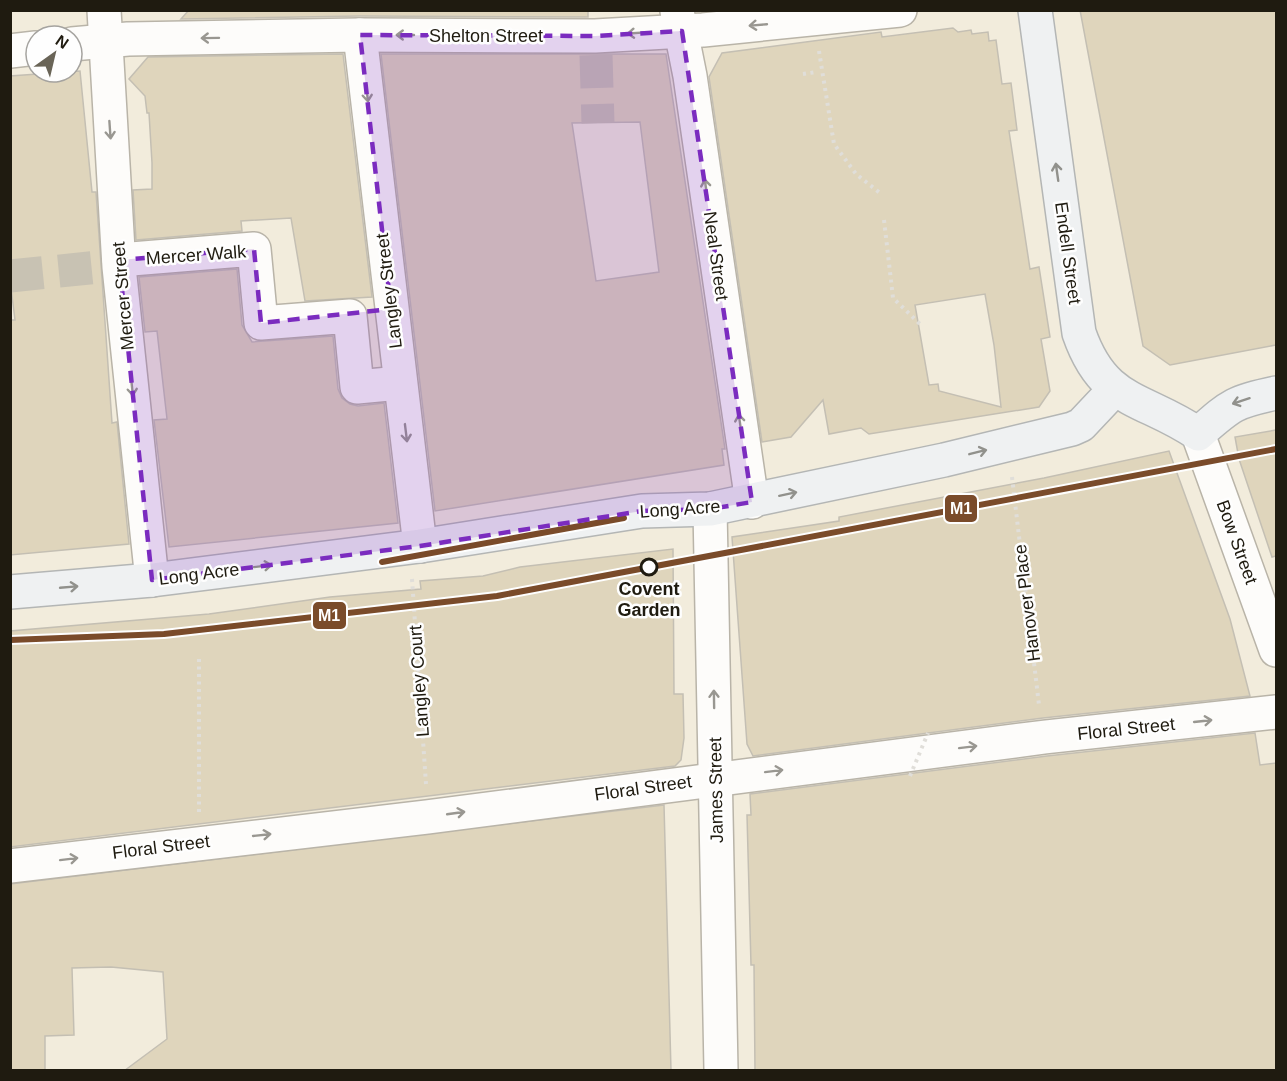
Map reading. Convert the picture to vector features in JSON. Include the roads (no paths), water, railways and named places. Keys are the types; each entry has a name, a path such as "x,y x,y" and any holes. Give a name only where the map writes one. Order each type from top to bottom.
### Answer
{"main road":[{"name":"Endell Street","path":"1035,10 1079,333 1093,366 1114,390 1198,434"},
{"name":"Long Acre","path":"10,592 152,580 420,546 642,511 710,509 753,502 1072,429 1081,425 1114,390"},
{"path":"1198,434 1231,405 1241,400 1276,393"}],"street":[{"name":"Shelton Street","path":"84,37 104,25 596,45 679,21 810,24 900,10"},
{"name":"Neal Street","path":"679,21 753,502"},
{"name":"Mercer Street","path":"104,25 112,265 152,580"},
{"name":"Langley Street","path":"360,35 390,309 420,546"},
{"name":"Mercer Walk","path":"112,265 254,249 261,323 350,316 390,309"},
{"path":"350,316 357,387 400,383"},
{"name":"Bow Street","path":"1198,434 1276,650"},
{"name":"James Street","path":"710,509 721,1071"},
{"name":"Floral Street","path":"10,866 427,817 1045,737 1276,712"}],"tunnel":[{"path":"596,55 598,123"},
{"path":"10,276 99,267"}],"place":[{"name":"Covent Garden","path":"649,567"}]}
